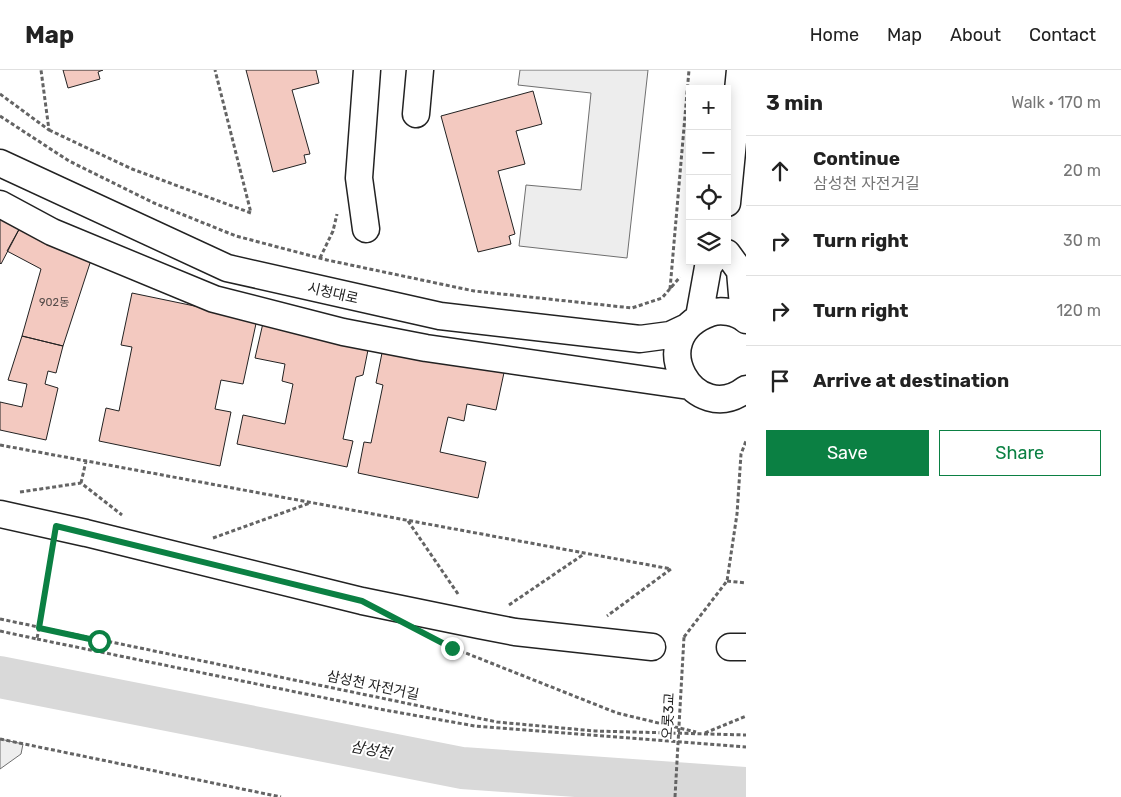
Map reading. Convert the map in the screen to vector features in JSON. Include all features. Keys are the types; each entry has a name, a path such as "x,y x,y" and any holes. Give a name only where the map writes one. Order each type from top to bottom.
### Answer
{"street":[{"path":"366,229 359,178 367,70"},
{"path":"416,114 420,70"},
{"path":"730,175 740,70"},
{"name":"시청대로","path":"0,163 228,268 450,318 640,339 670,335 714,312 729,312 745,319"},
{"path":"0,204 52,232 214,299 343,332 426,348 689,386"},
{"path":"731,259 740,271 745,319"},
{"path":"709,265 693,322 679,341 676,357 680,372 689,386 704,396 721,399 739,395 746,390"},
{"path":"0,514 362,601 479,625 515,632 579,637 652,646"}],"path":[{"path":"41,70 49,130"},
{"path":"0,94 49,130 132,169 252,213 215,70"},
{"path":"670,289 689,70"},
{"path":"746,441 740,454 737,514 727,581 746,583"},
{"path":"0,445 671,569 579,637"},
{"path":"81,483 86,461"},
{"path":"18,492 81,483 126,518"},
{"path":"208,540 311,503"},
{"path":"407,521 479,625 584,554"},
{"path":"36,639 56,526"},
{"name":"오롯3교","path":"674,797 684,637 727,581"},
{"name":"삼성천 자전거길","path":"0,620 497,722 595,731 746,735"},
{"path":"0,631 379,709 475,726 746,746"},
{"path":"443,644 617,713 703,734 746,716"},
{"path":"0,739 281,797"}],"shaded area":[{"path":"520,70 648,70 627,258 519,246 526,185 581,190 591,93 518,85"},
{"path":"0,739 23,744 21,754 0,769"}],"building":[{"path":"63,70 103,70 98,72 100,79 68,88"},
{"path":"246,70 316,70 319,83 292,90 310,154 304,155 306,163 273,172"},
{"path":"533,91 542,124 516,131 525,164 498,171 515,234 509,236 511,244 478,252 441,116"},
{"path":"0,210 23,222 1,264 0,263"},
{"path":"23,222 91,260 63,346 22,336 41,269 7,251"},
{"path":"132,293 257,319 243,384 221,380 215,409 231,412 220,466 99,441 106,408 119,411 132,347 121,345"},
{"path":"263,323 369,345 363,375 356,377 343,439 353,441 347,467 237,444 243,415 285,424 293,384 282,381 285,364 255,358"},
{"path":"22,336 63,346 56,373 48,371 45,384 58,388 46,440 0,430 0,402 22,407 27,384 8,380"},
{"path":"384,343 505,368 496,410 467,404 464,421 448,417 440,452 486,462 478,498 358,473 364,442 371,443 383,385 376,383"}],"waterway":[{"name":"삼성천","path":"0,677 462,768 746,788"}],"route":[{"path":"99,641 39,628 56,526 362,601 452,648"}]}
